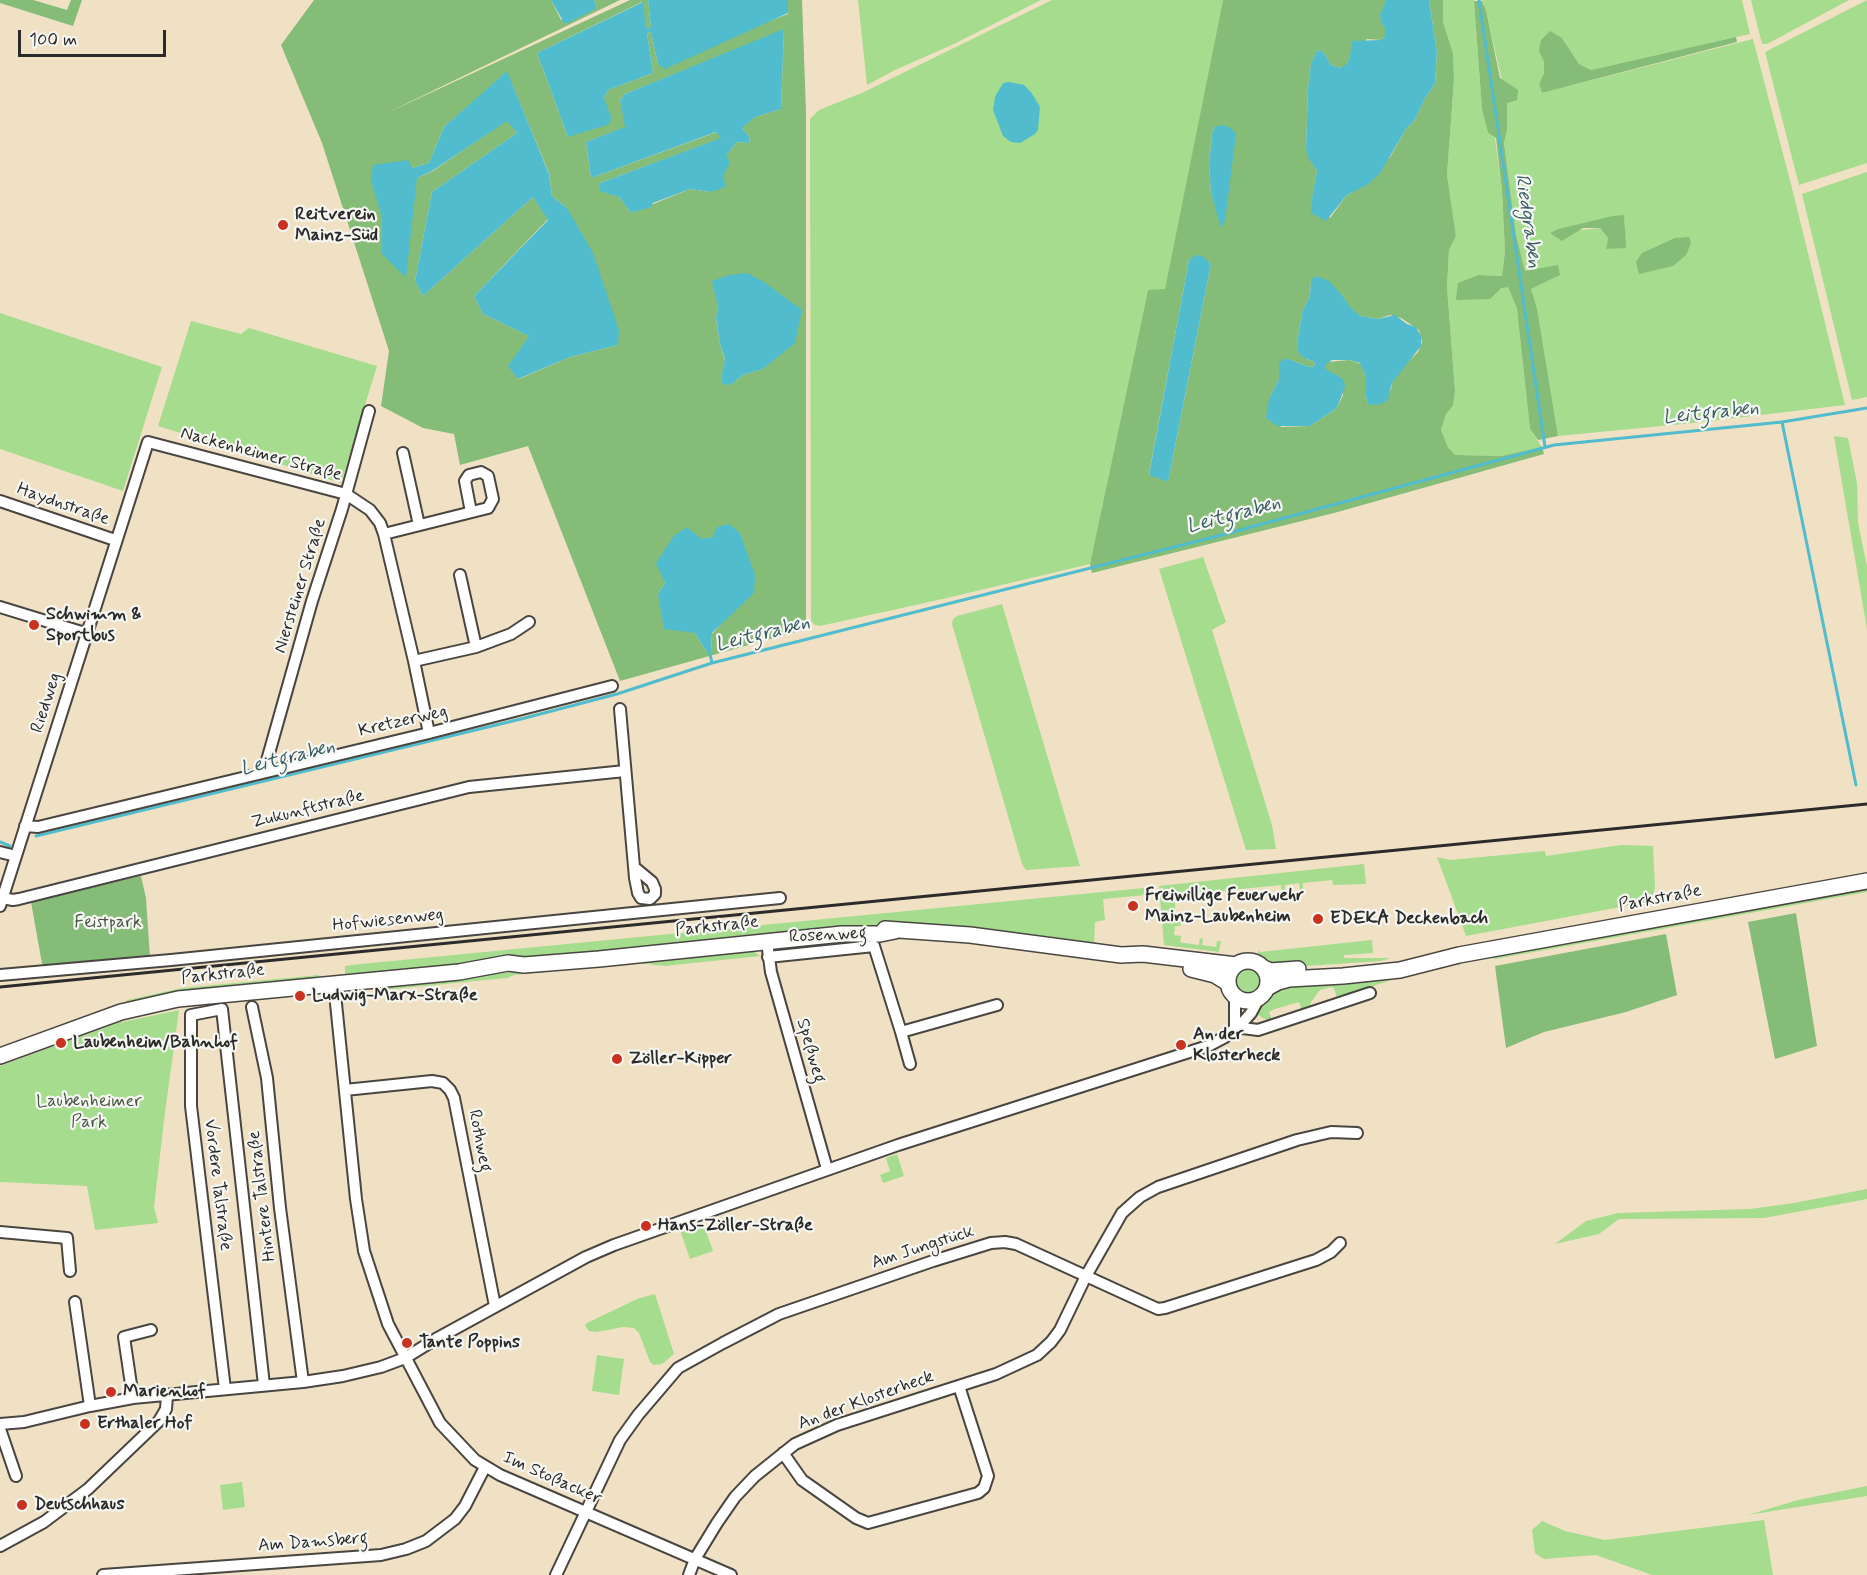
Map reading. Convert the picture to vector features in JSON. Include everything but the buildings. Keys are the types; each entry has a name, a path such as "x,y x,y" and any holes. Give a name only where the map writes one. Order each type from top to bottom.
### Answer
{"main road":[{"name":"Parkstraße","path":"1263,993 1278,982 1289,979 1400,970 1459,956 1867,881"},
{"name":"Parkstraße","path":"0,1056 121,1012 178,999 459,972 508,963 524,965 768,949 879,928 895,931 970,934 1121,955 1142,962 1206,972 1232,989"},
{"name":"Parkstraße","path":"1121,955 1143,954 1236,965"},
{"name":"Parkstraße","path":"1264,968 1270,971 1459,956"},
{"path":"1251,961 1264,968 1268,978 1263,993 1244,1000 1232,989 1231,971 1236,965 1251,961"}],"street":[{"name":"Niersteiner Straße","path":"264,771 369,411"},
{"name":"Nackenheimer Straße","path":"148,442 346,494 370,510 380,523 384,534 429,733"},
{"name":"Riedweg","path":"1,902 148,442"},
{"path":"403,453 419,525"},
{"name":"Haydnstraße","path":"0,501 115,540"},
{"path":"384,534 471,512"},
{"path":"460,575 476,647"},
{"path":"0,607 88,634"},
{"path":"414,661 476,647 511,634 530,622"},
{"name":"Kretzerweg","path":"25,826 38,827 429,733 612,686"},
{"path":"620,709 634,867 638,893 644,899 646,911"},
{"name":"Zukunftstraße","path":"1,902 469,788 625,771"},
{"path":"0,852 16,856"},
{"path":"634,867 652,882 656,889 653,897 644,899"},
{"name":"Hofwiesenweg","path":"0,975 780,898"},
{"name":"Rosenweg","path":"768,949 874,946 910,1064"},
{"name":"Speßweg","path":"768,949 771,972 827,1169"},
{"path":"334,984 356,1200 364,1251 388,1324 405,1358"},
{"path":"1232,989 1236,1028"},
{"path":"0,1424 24,1422 133,1398 303,1382 360,1372 405,1358 495,1306 586,1257 614,1245 827,1169 1208,1046 1236,1028 1251,1013 1263,993"},
{"path":"1236,1028 1258,1030 1370,993"},
{"path":"901,1032 997,1005"},
{"name":"Hintere Talstraße","path":"252,1007 267,1078 280,1208 303,1382"},
{"name":"Vordere Talstraße","path":"225,1389 191,1106 191,1015 222,1009 264,1385"},
{"name":"Rothweg","path":"345,1090 432,1081 444,1083 450,1090 454,1098 495,1306"},
{"name":"An der Klosterheck","path":"689,1575 695,1559 735,1497 783,1453 802,1440 837,1425 1008,1369 1037,1355 1060,1330 1086,1276 1122,1213 1149,1191 1297,1140 1331,1132 1357,1133"},
{"path":"0,1232 67,1238 70,1270"},
{"name":"Am Jungstück","path":"556,1575 584,1511 620,1440 678,1368 779,1314 991,1243 1016,1244 1150,1307 1166,1308 1316,1260 1331,1252 1340,1243"},
{"path":"75,1302 90,1406"},
{"path":"133,1398 123,1337 151,1330"},
{"name":"Im Stoßacker","path":"405,1358 440,1423 452,1438 485,1467 731,1575"},
{"path":"783,1453 802,1480 856,1518 868,1523 978,1492 984,1488 988,1476 959,1386"},
{"path":"0,1546 44,1522 88,1489 159,1421 166,1409 167,1396"},
{"path":"0,1429 16,1476"},
{"name":"Am Damsberg","path":"103,1575 381,1555 406,1549 426,1541 455,1519 485,1467"}],"green space":[{"path":"0,0 33,0 67,10 71,0 82,0 73,26 0,3"},
{"path":"314,0 551,0 561,20 596,6 594,0 620,0 385,114 630,0 648,0 651,27 646,28 642,2 537,53 568,137 605,105 604,98 608,90 653,73 647,33 651,32 658,64 788,14 788,0 802,0 806,112 806,629 620,681 528,446 460,465 454,434 423,428 381,406 389,351 322,143 281,45","holes":["784,30 781,109 755,117 747,122 742,128 749,136 750,143 737,142 726,155 723,176 710,192 690,189 631,213 619,197 600,183 722,138 717,132 591,178 586,142 626,127 620,100 625,94","507,72 549,173 552,196 567,208 618,345 570,357 519,379 529,336 483,314 474,296 548,219 533,197 423,296 415,281 432,192 517,133 507,120 433,171 417,178 382,254 382,217 412,168 429,163 444,127","764,282 777,293 763,369 743,375 732,384 723,384 721,378 725,360 716,319 718,306","740,533 746,552 724,621 712,634 711,650 706,651 695,633 658,594 665,583 663,575 701,539"]},
{"path":"858,0 1041,0 867,85"},
{"path":"1052,0 1223,0 1165,290 1148,290 1090,564 947,598 820,626 815,625 811,621 810,119 819,110 864,92"},
{"path":"1223,0 1386,0 1385,36 1381,40 1367,39 1350,56 1347,65 1340,68 1331,65 1324,53 1319,50 1311,64 1306,149 1317,171 1312,199 1330,218 1347,195 1390,157 1406,129 1415,120 1425,98 1435,84 1437,52 1429,0 1443,0 1443,22 1453,53 1454,79 1447,175 1456,236 1449,250 1447,287 1455,391 1453,406 1446,414 1441,430 1448,447 1455,455 1501,456 1542,447 1544,454 1334,513 1092,573 1090,564 1148,290 1165,289","holes":["1214,127 1222,227 1211,193 1209,165","1189,260 1208,261 1211,264 1168,482 1149,474","1311,280 1342,295 1349,307 1360,316 1378,319 1390,315 1401,318 1419,330 1422,342 1418,352 1403,367 1392,383 1391,390 1368,404 1365,393 1365,375 1361,364 1349,360 1328,362 1325,370 1340,377 1343,395 1337,408 1310,426 1281,427 1271,395 1279,379 1279,363 1288,359 1309,367 1315,366 1314,361 1306,359 1297,344 1302,312 1310,296"]},
{"path":"1443,0 1474,0 1482,109 1488,133 1495,138 1502,191 1505,251 1502,276 1479,275 1501,287 1508,287 1517,309 1530,429 1542,447 1501,456 1455,455 1448,447 1441,430 1446,414 1453,406 1455,391 1447,287 1449,250 1456,236 1447,175 1454,79 1453,53 1443,22"},
{"path":"1482,0 1742,0 1750,34 1591,70 1579,64 1562,38 1540,51 1544,62 1544,73 1539,84 1542,93 1753,39 1845,405 1558,436 1537,308 1531,289 1559,275 1558,266 1525,271 1516,235 1504,143 1507,130 1507,103","holes":["1624,215 1625,247 1606,249 1608,238 1600,228 1550,233 1558,229"]},
{"path":"1751,0 1849,0 1767,44 1762,44"},
{"path":"1867,0 1867,163 1799,185 1765,52"},
{"path":"1474,1 1482,1 1486,10 1500,78 1518,90 1517,100 1507,103 1507,130 1504,143 1516,235 1525,271 1558,265 1560,275 1531,289 1537,308 1558,436 1538,440 1530,429 1517,309 1508,287 1501,288 1490,299 1456,300 1458,283 1479,275 1502,276 1505,251 1496,138 1488,133 1482,109"},
{"path":"1550,31 1562,38 1579,64 1591,70 1736,37 1737,42 1542,93 1539,84 1544,73 1544,62 1539,51 1541,40"},
{"path":"1867,172 1867,397 1852,400 1802,194"},
{"path":"1624,215 1626,248 1606,249 1608,238 1600,228 1583,228 1562,241 1550,233 1558,229"},
{"path":"1689,237 1691,243 1686,255 1673,266 1639,274 1636,262 1642,253 1675,238"},
{"path":"0,313 162,367 123,491 0,449"},
{"path":"191,321 241,334 249,328 377,366 341,483 158,426"},
{"path":"1834,436 1848,438 1857,483 1858,523 1867,566 1867,629"},
{"path":"1203,557 1226,622 1212,630 1272,825 1276,849 1246,850 1159,569"},
{"path":"1002,604 1080,866 1026,870 1022,864 952,624 953,619 957,616"},
{"path":"1621,845 1653,846 1655,888 1651,899 1647,902 1466,936 1437,857 1450,860 1545,851 1546,856"},
{"path":"1364,864 1366,884 1333,885 1332,880 1303,883 1303,890 1300,890 1299,883 1285,885 1285,892 1282,893 1281,885 1212,892 1212,898 1206,903 1200,893 1182,894 1182,902 1175,902 1175,916 1182,917 1182,923 1180,926 1175,926 1174,935 1181,936 1180,942 1199,945 1200,938 1203,939 1202,945 1216,947 1217,941 1221,941 1219,952 1164,945 1159,886"},
{"name":"Feistpark","path":"141,876 146,898 150,958 43,969 31,902"},
{"path":"1867,887 1867,892 1492,958 1494,955"},
{"path":"1144,888 1145,895 1103,899 1105,920 1095,922 1094,946 900,925 873,926 345,978 345,966 361,964"},
{"path":"1796,913 1817,1046 1775,1059 1748,922"},
{"path":"1666,934 1677,995 1626,1012 1544,1032 1506,1048 1495,966"},
{"path":"1372,940 1373,953 1344,955 1344,958 1390,958 1381,961 1276,968 1263,962 1258,953 1259,950 1260,952"},
{"path":"752,950 760,956 664,966 639,963 611,966 612,964"},
{"path":"588,965 594,967 514,975 507,978 383,990 380,988 385,984"},
{"path":"1249,968 1258,972 1262,981 1258,990 1249,994 1240,990 1236,981 1240,972"},
{"path":"319,975 319,979 125,1004 127,1000 182,988"},
{"path":"1403,976 1337,998 1334,988 1320,990 1310,1007 1302,1010 1299,1002 1275,1009 1269,1012 1272,1020 1268,1021 1255,1013 1270,993 1278,987"},
{"name":"Laubenheimer Park","path":"179,1010 154,1207 158,1223 95,1230 87,1186 0,1182 0,1066 118,1023"},
{"path":"897,1154 904,1176 883,1183 880,1175 890,1171 886,1158"},
{"path":"1867,1189 1867,1199 1764,1218 1619,1219 1599,1234 1555,1244 1586,1221 1618,1213 1750,1209"},
{"path":"703,1223 713,1251 690,1259 680,1230"},
{"path":"655,1294 674,1354 662,1364 654,1365 650,1362 639,1333 634,1328 623,1327 597,1332 589,1331 585,1326 637,1299"},
{"path":"597,1355 624,1359 619,1395 592,1391"},
{"path":"242,1482 245,1507 223,1510 220,1485"},
{"path":"1867,1486 1867,1496 1748,1515 1798,1500"},
{"path":"1764,1520 1773,1575 1652,1575 1596,1555 1544,1559 1535,1553 1532,1530 1542,1521 1565,1531 1605,1540"}],"water":[{"path":"551,0 594,0 596,6 595,9 564,23"},
{"path":"648,0 788,0 788,13 665,69 658,64 651,32 647,33 653,73 608,90 604,98 611,117 610,124 568,137 537,53 643,2 646,28 651,27"},
{"path":"1386,0 1429,0 1437,52 1435,84 1425,98 1415,120 1406,129 1380,173 1367,185 1347,195 1326,221 1311,213 1317,171 1306,149 1311,64 1319,50 1324,53 1331,65 1340,68 1347,64 1352,41 1381,40 1385,36 1385,28 1381,23 1380,15"},
{"path":"784,29 781,109 755,117 742,128 749,136 750,143 737,142 726,155 730,163 723,176 726,187 710,192 690,189 653,203 651,207 631,213 619,197 600,191 600,183 721,138 716,132 591,178 586,142 625,127 620,100 625,94"},
{"path":"507,71 549,174 552,196 567,208 593,253 619,330 618,345 570,357 518,379 508,366 529,336 483,314 474,296 548,220 533,197 423,296 415,281 432,192 517,133 507,121 432,171 417,178 406,278 382,254 382,217 371,181 373,165 408,160 412,168 429,163 444,127"},
{"path":"1003,83 1024,85 1040,107 1038,130 1020,143 1011,142 1003,136 993,110 995,97"},
{"path":"1222,125 1231,128 1236,134 1225,221 1221,228 1211,193 1209,165 1214,127"},
{"path":"1196,255 1202,256 1211,264 1168,482 1149,475 1189,260"},
{"path":"747,273 764,282 802,310 795,343 763,369 743,375 732,384 723,385 721,378 725,359 720,344 716,318 718,306 712,281 729,275"},
{"path":"1316,276 1329,281 1360,316 1378,319 1395,315 1407,324 1416,327 1421,336 1421,346 1392,383 1388,399 1384,403 1368,404 1365,393 1365,375 1360,363 1349,360 1332,360 1325,365 1325,369 1340,377 1345,387 1337,408 1310,426 1277,426 1266,418 1269,399 1279,379 1279,363 1283,359 1288,359 1309,367 1315,366 1314,361 1299,354 1297,344 1302,312 1310,296 1311,280"},
{"path":"729,524 740,533 755,575 754,593 712,633 711,650 706,651 695,633 664,629 658,594 665,583 656,563 674,536 687,527 701,539 713,537 717,527"}],"waterway":[{"name":"Riedgraben","path":"1479,0 1545,447"},
{"name":"Leitgraben","path":"36,836 521,719 617,694 712,663 1214,537 1554,445 1782,422 1867,408"},
{"path":"1782,422 1856,785"},
{"path":"709,650 712,663"},
{"name":"Leitgraben","path":"0,842 10,846"}],"railway":[{"path":"0,987 1867,804"}],"place":[{"name":"Reitverein Mainz-Süd","path":"283,225"},
{"name":"Schwimm & Sportbus","path":"34,625"},
{"name":"Freiwillige Feuerwehr Mainz-Laubenheim","path":"1133,906"},
{"name":"EDEKA Deckenbach","path":"1318,919"},
{"name":"Ludwig-Marx-Straße","path":"300,996"},
{"name":"Laubenheim/Bahnhof","path":"61,1043"},
{"name":"An der Klosterheck","path":"1181,1045"},
{"name":"Zöller-Kipper","path":"617,1059"},
{"name":"Hans-Zöller-Straße","path":"646,1226"},
{"name":"Tante Poppins","path":"407,1343"},
{"name":"Marienhof","path":"111,1392"},
{"name":"Erthaler Hof","path":"85,1424"},
{"name":"Deutschhaus","path":"22,1505"}]}
